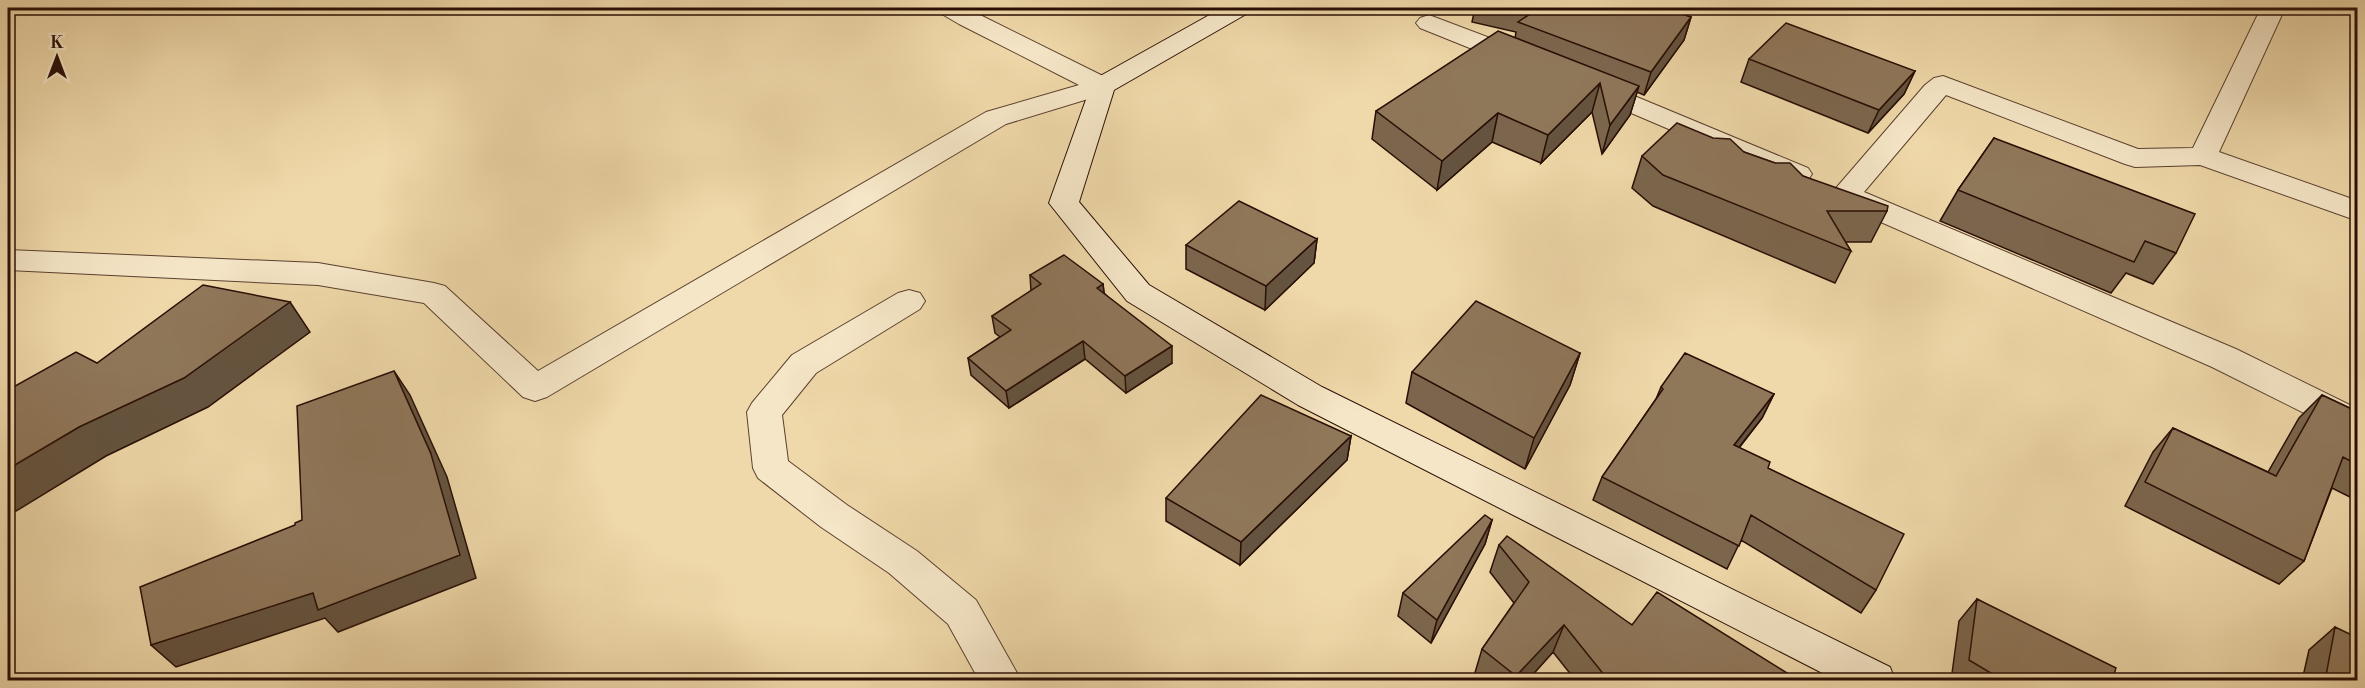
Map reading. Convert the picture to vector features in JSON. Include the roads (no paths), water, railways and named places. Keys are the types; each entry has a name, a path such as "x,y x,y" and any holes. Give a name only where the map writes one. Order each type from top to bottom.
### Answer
{"street":[{"path":"949,8 1102,86"},
{"path":"8,260 137,264 318,274 434,294 535,388 996,118 1102,86 1239,8"},
{"path":"2203,156 2273,8"},
{"path":"1429,23 1560,74 2224,358 2358,425"},
{"path":"1845,195 1934,91 1943,84 2134,158 2203,156 2358,212"},
{"path":"1102,86 1064,203 1138,293 1310,396 1875,681"},
{"path":"909,301 804,364 764,412 771,468 834,516 903,562 962,612 1001,681"}]}
